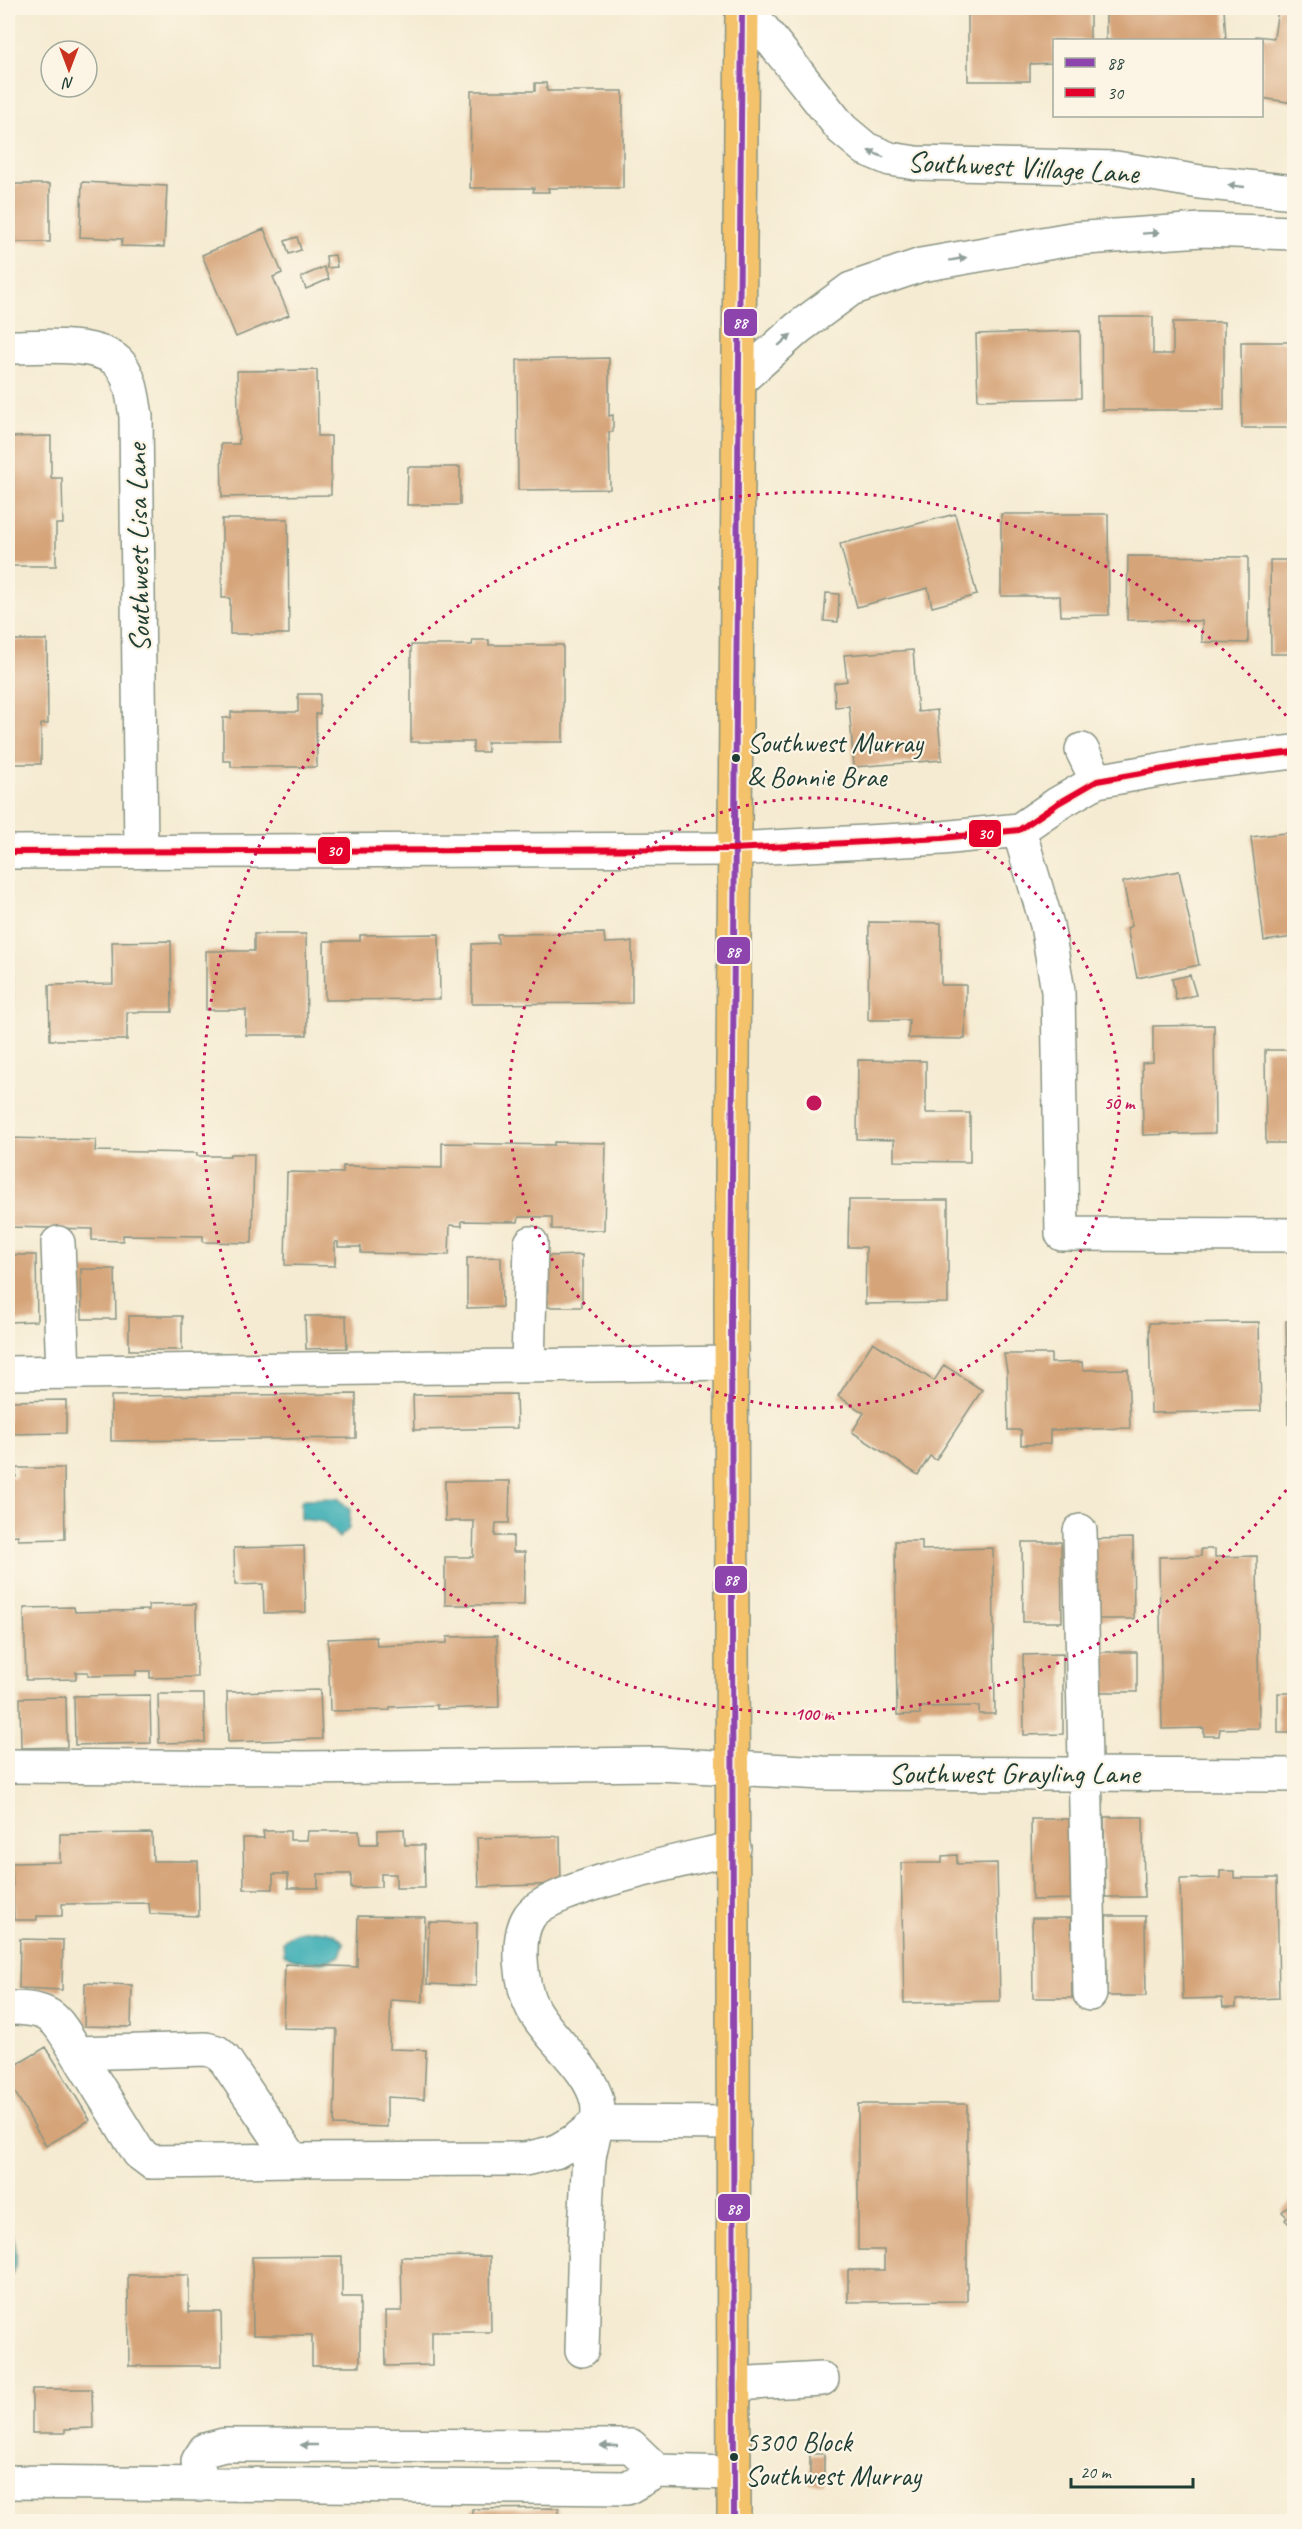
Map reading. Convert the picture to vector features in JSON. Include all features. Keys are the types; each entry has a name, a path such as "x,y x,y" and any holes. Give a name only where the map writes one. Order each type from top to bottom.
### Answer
{"main road":[{"path":"734,2522 733,849 741,379 744,8"}],"street":[{"name":"Southwest Village Lane","path":"744,8 842,129 866,149 890,159 916,164 1116,168 1200,182 1294,192"},
{"name":"Southwest Village Lane","path":"741,379 798,328 851,289 921,265 1071,239 1202,230 1294,233"},
{"name":"Southwest Lisa Lane","path":"8,347 89,349 118,362 131,388 136,416 141,851"},
{"path":"1082,750 1097,781"},
{"path":"8,852 733,849 942,838 1019,830 1057,804 1097,781 1198,763 1294,752"},
{"path":"1019,830 1047,925 1058,991 1062,1234 1294,1235"},
{"path":"58,1243 63,1372"},
{"path":"528,1366 531,1243"},
{"path":"8,1373 732,1363"},
{"path":"1080,1531 1090,1994"},
{"name":"Southwest Grayling Lane","path":"8,1767 303,1768 659,1764 823,1773 1294,1775"},
{"path":"582,2350 589,2157 598,2122 598,2104 592,2085 546,2030 523,1988 522,1941 529,1916 548,1901 581,1887 734,1848"},
{"path":"8,2008 31,2008 58,2021 139,2153 151,2162 525,2159 555,2152 576,2140 598,2122 734,2123"},
{"path":"77,2053 206,2049 217,2052 225,2060 293,2160"},
{"path":"734,2384 822,2379"},
{"path":"200,2485 198,2461 205,2450 224,2445 632,2446 657,2471"},
{"path":"340,2487 341,2446"},
{"path":"416,2488 417,2446"},
{"path":"8,2482 416,2488 627,2488 657,2471 734,2474"}],"water":[{"path":"338,1498 350,1510 349,1529 339,1538 324,1522 301,1519 303,1499"},
{"path":"314,1930 331,1933 341,1939 344,1943 340,1956 327,1961 312,1962 297,1960 284,1954 283,1941 286,1938 297,1932"},
{"path":"8,2227 15,2246 16,2261 8,2277"}],"building":[{"path":"968,8 1090,8 1090,39 1053,39 1053,63 1030,64 1030,81 968,81"},
{"path":"1179,8 1224,9 1226,39 1106,39 1106,12 1179,10"},
{"path":"1278,8 1294,8 1294,103 1263,98 1263,39 1256,39 1256,36 1274,38"},
{"path":"535,83 546,83 547,91 623,91 623,188 548,188 549,192 533,192 534,188 470,188 471,91 535,91"},
{"path":"82,182 167,186 164,247 121,246 122,239 80,237"},
{"path":"8,184 50,184 50,242 13,242 13,250 8,250"},
{"path":"264,229 282,273 273,277 289,315 236,337 202,255"},
{"path":"297,237 301,250 289,254 285,241"},
{"path":"335,255 337,267 327,268 326,256"},
{"path":"324,267 329,279 306,289 301,277"},
{"path":"1101,317 1153,317 1153,354 1173,354 1173,322 1224,322 1224,410 1102,410"},
{"path":"1080,331 1081,398 978,400 976,334"},
{"path":"1241,342 1294,342 1294,428 1242,428"},
{"path":"609,358 609,416 613,415 613,432 609,432 610,489 518,490 517,360"},
{"path":"317,370 318,436 331,436 331,495 222,497 221,444 239,444 237,371"},
{"path":"51,436 51,478 62,478 63,524 56,524 56,566 8,566 8,437"},
{"path":"408,467 460,467 460,505 407,505"},
{"path":"955,514 977,595 932,607 928,588 857,607 840,544"},
{"path":"1001,514 1108,514 1109,615 1061,616 1060,596 1001,596"},
{"path":"222,519 288,519 289,634 230,634 230,598 222,598"},
{"path":"1128,556 1248,557 1248,643 1202,642 1202,621 1127,620"},
{"path":"1270,560 1294,560 1294,654 1271,654"},
{"path":"826,593 839,594 838,622 824,621"},
{"path":"8,640 47,640 48,724 41,724 41,764 8,764"},
{"path":"473,640 489,640 489,645 563,645 563,742 487,742 488,752 473,752 473,742 411,742 411,645 472,645"},
{"path":"913,650 918,712 937,710 942,760 854,767 849,706 835,707 834,683 847,681 844,655"},
{"path":"298,694 320,694 320,714 316,714 317,767 231,767 231,761 223,761 223,718 231,718 231,712 298,712"},
{"path":"1294,832 1294,937 1264,941 1251,837"},
{"path":"1179,871 1199,965 1137,978 1127,928 1132,926 1123,882"},
{"path":"869,922 941,923 941,985 966,985 965,1039 908,1038 909,1020 868,1020"},
{"path":"604,933 605,943 632,942 632,1003 472,1004 472,944 498,943 497,934"},
{"path":"254,934 306,934 307,1035 246,1035 246,1010 206,1010 206,951 254,951"},
{"path":"439,934 440,999 325,1000 324,941 360,941 360,935"},
{"path":"8,936 10,936 14,1002 8,1002"},
{"path":"171,941 172,1012 127,1012 127,1040 50,1040 49,985 113,984 112,942"},
{"path":"1190,975 1196,995 1176,1000 1172,979"},
{"path":"1214,1025 1215,1133 1143,1135 1142,1063 1153,1062 1153,1026"},
{"path":"1265,1050 1294,1050 1294,1143 1266,1143"},
{"path":"858,1060 926,1061 926,1113 970,1113 970,1162 894,1161 894,1140 857,1139"},
{"path":"8,1138 96,1140 95,1151 197,1153 197,1156 254,1154 252,1243 203,1242 203,1236 123,1235 123,1241 92,1240 92,1229 8,1227"},
{"path":"554,1142 606,1143 604,1230 552,1229 552,1217 519,1217 518,1222 462,1221 462,1226 450,1225 449,1255 361,1253 361,1247 338,1247 338,1242 335,1242 335,1266 285,1265 287,1172 343,1173 343,1166 442,1168 442,1143 554,1145"},
{"path":"849,1200 948,1200 948,1303 865,1304 866,1247 848,1247"},
{"path":"8,1255 36,1255 37,1321 8,1322"},
{"path":"582,1255 582,1307 548,1307 547,1256"},
{"path":"501,1257 502,1307 467,1308 467,1258"},
{"path":"81,1269 115,1269 116,1319 82,1319"},
{"path":"129,1316 182,1316 182,1350 129,1350"},
{"path":"305,1316 346,1316 347,1348 306,1349"},
{"path":"1286,1321 1294,1321 1294,1423 1288,1424"},
{"path":"1259,1322 1261,1411 1151,1413 1149,1323"},
{"path":"873,1342 934,1381 944,1365 982,1390 936,1460 930,1456 918,1475 852,1432 864,1413 838,1396"},
{"path":"1004,1354 1051,1354 1051,1363 1082,1362 1083,1370 1128,1369 1130,1428 1050,1430 1050,1444 1021,1445 1021,1430 1008,1430 1007,1372"},
{"path":"356,1394 356,1438 111,1441 111,1396"},
{"path":"516,1394 517,1428 414,1430 413,1395"},
{"path":"66,1400 66,1433 8,1434 8,1401"},
{"path":"16,1468 64,1468 65,1539 18,1540 18,1535 8,1536 8,1477 16,1477"},
{"path":"445,1481 510,1481 509,1523 496,1523 495,1536 513,1536 513,1552 525,1552 524,1605 445,1605 445,1557 473,1557 474,1521 445,1521"},
{"path":"1133,1538 1134,1619 1095,1619 1094,1539"},
{"path":"895,1541 922,1541 922,1550 993,1548 995,1714 979,1714 979,1706 920,1707 920,1714 897,1715"},
{"path":"1022,1542 1061,1542 1062,1622 1023,1622"},
{"path":"304,1546 306,1612 264,1613 263,1584 235,1585 234,1548"},
{"path":"1201,1549 1215,1549 1215,1557 1257,1556 1259,1728 1220,1729 1219,1736 1204,1736 1204,1728 1162,1729 1159,1557 1201,1556"},
{"path":"8,1555 11,1555 13,1604 8,1604"},
{"path":"196,1604 197,1677 150,1678 150,1671 136,1671 136,1675 88,1676 88,1672 76,1672 76,1679 26,1680 24,1608 74,1607 75,1612 149,1610 148,1605"},
{"path":"497,1636 499,1707 437,1709 437,1705 390,1707 390,1710 330,1711 328,1639 376,1637 377,1646 447,1643 447,1637"},
{"path":"1096,1652 1137,1652 1137,1692 1096,1692"},
{"path":"1063,1654 1063,1734 1024,1735 1023,1655"},
{"path":"320,1690 322,1739 228,1742 227,1692"},
{"path":"1278,1693 1294,1693 1294,1733 1278,1733"},
{"path":"158,1694 204,1694 205,1742 159,1743"},
{"path":"150,1695 151,1743 75,1745 74,1696"},
{"path":"66,1697 67,1747 21,1748 20,1698"},
{"path":"1104,1817 1143,1817 1144,1897 1105,1897"},
{"path":"1031,1819 1070,1819 1071,1899 1032,1900"},
{"path":"404,1829 405,1845 424,1845 425,1888 396,1888 396,1874 381,1874 381,1887 351,1888 351,1874 318,1874 318,1888 288,1888 288,1874 273,1874 273,1889 244,1889 243,1838 264,1838 263,1831 290,1831 290,1840 307,1840 308,1831 359,1831 360,1844 378,1844 378,1830"},
{"path":"152,1833 153,1861 198,1861 199,1916 150,1914 149,1903 62,1904 62,1916 37,1916 37,1920 14,1920 12,1863 60,1862 60,1834"},
{"path":"560,1836 561,1884 479,1887 477,1838"},
{"path":"957,1855 957,1864 997,1863 1000,2001 904,2003 901,1863 942,1863 942,1856"},
{"path":"1220,1871 1234,1871 1234,1878 1277,1878 1279,1998 1236,2000 1236,2007 1223,2007 1222,1998 1183,1999 1180,1879 1220,1878"},
{"path":"358,1916 425,1917 423,2002 391,2000 389,2049 426,2050 424,2099 387,2097 387,2127 334,2125 337,2029 283,2028 285,1964 357,1967"},
{"path":"1106,1916 1145,1916 1146,1996 1107,1996"},
{"path":"1032,1918 1071,1918 1072,1998 1033,1998"},
{"path":"429,1922 477,1923 476,1986 427,1984"},
{"path":"20,1939 63,1940 62,1990 19,1988"},
{"path":"85,1983 132,1985 131,2027 84,2026"},
{"path":"46,2047 90,2120 46,2146 8,2080 8,2070"},
{"path":"858,2104 967,2104 967,2301 848,2302 848,2270 884,2270 884,2250 858,2250"},
{"path":"1294,2199 1294,2229 1285,2220 1287,2217 1282,2212"},
{"path":"342,2256 342,2297 360,2297 360,2366 312,2366 312,2335 253,2335 252,2257"},
{"path":"490,2256 491,2332 432,2332 432,2365 386,2366 385,2311 402,2311 401,2257"},
{"path":"128,2275 189,2275 189,2312 221,2312 222,2366 129,2366"},
{"path":"32,2389 92,2389 93,2428 65,2429 65,2433 32,2433"},
{"path":"810,2454 824,2454 824,2484 810,2484"},
{"path":"559,2508 559,2522 472,2522 472,2509"},
{"path":"313,2516 313,2522 290,2522 290,2517"},
{"path":"620,2518 620,2522 595,2522 595,2519"}],"transit line":[{"name":"88","path":"734,2522 731,1296 742,8"},
{"name":"30","path":"8,852 733,849 942,838 1019,830 1057,804 1097,781 1198,763 1294,752"}],"place":[{"name":"Southwest Murray & Bonnie Brae","path":"736,758"},
{"name":"5300 Block Southwest Murray","path":"734,2457"}]}
